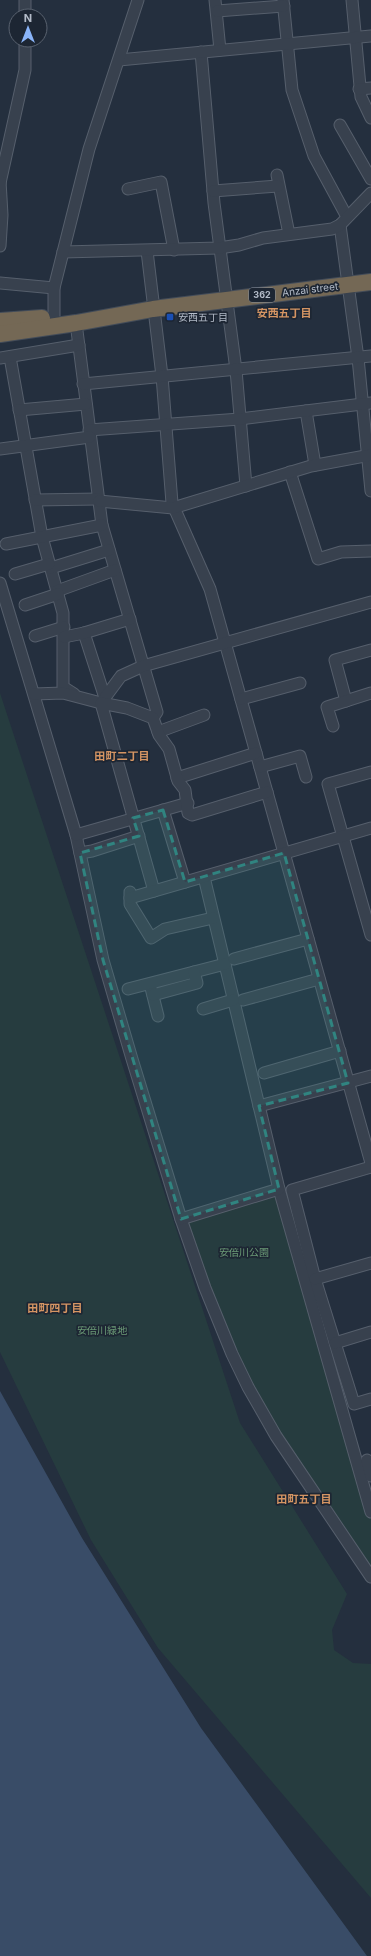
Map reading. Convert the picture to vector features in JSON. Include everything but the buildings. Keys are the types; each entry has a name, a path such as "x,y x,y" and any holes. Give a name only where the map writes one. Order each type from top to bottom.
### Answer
{"highway":[{"name":"Anzai street","path":"0,321 54,318 153,309 371,282"},
{"name":"Anzai street","path":"0,334 76,323 153,309"}],"street":[{"path":"54,318 54,288 96,126 138,0"},
{"path":"352,0 359,89 361,97 371,118"},
{"path":"220,50 216,6 284,3 292,90 314,156 344,221 358,358 367,403 371,490"},
{"path":"119,60 371,36"},
{"path":"0,246 2,215 0,182 24,70 25,48"},
{"path":"201,52 213,191 219,248 236,370 246,486"},
{"path":"359,89 371,88"},
{"path":"340,124 371,179"},
{"path":"213,191 277,180 289,234"},
{"path":"128,189 161,182 174,250"},
{"path":"63,252 219,248 239,245 263,238 321,231 344,221 371,193"},
{"path":"147,251 162,376 173,508 210,589 371,1163"},
{"path":"0,283 54,288"},
{"path":"76,323 102,525 157,712 152,718"},
{"path":"79,345 5,358 19,410 42,537 63,612 63,687 82,698"},
{"path":"83,384 371,356"},
{"path":"0,449 90,434 166,424 240,419 367,403"},
{"path":"19,410 86,404"},
{"path":"306,411 315,465"},
{"path":"35,500 98,500 173,508 315,465 369,455"},
{"path":"290,472 318,559 341,552 371,551"},
{"path":"6,544 102,525"},
{"path":"15,574 109,550"},
{"path":"25,605 115,570"},
{"path":"0,583 76,835 103,960 181,1219 216,1316 248,1387 276,1436 371,1577"},
{"path":"103,701 121,676 143,666 371,602"},
{"path":"34,636 64,632 84,633 130,619"},
{"path":"84,633 154,891"},
{"path":"346,701 335,660 371,650"},
{"path":"241,699 300,683"},
{"path":"34,694 63,693 103,701 127,708 152,718 158,732 169,749 177,778 185,790 188,803 188,813 192,815 266,792"},
{"path":"332,726 327,707 371,693"},
{"path":"158,732 204,715"},
{"path":"177,778 256,753"},
{"path":"260,767 300,756 306,777"},
{"path":"371,772 328,784 371,935"},
{"path":"76,835 188,803"},
{"path":"162,810 185,882"},
{"path":"213,918 165,930 150,938 130,904 130,895 154,891 371,829"},
{"path":"80,853 92,852 139,836"},
{"path":"204,877 213,918 229,961 259,1106 279,1189 371,1476"},
{"path":"128,989 194,972 308,939"},
{"path":"152,995 197,983 194,972"},
{"path":"203,1009 320,979"},
{"path":"150,984 158,1016"},
{"path":"264,1073 340,1051"},
{"path":"259,1106 371,1076"},
{"path":"371,1167 292,1190 315,1279 354,1404 371,1398"},
{"path":"181,1219 279,1189"},
{"path":"315,1279 371,1263"},
{"path":"335,1343 371,1332"},
{"path":"365,1460 371,1512"}],"highlighted area":[{"path":"163,810 185,882 284,853 348,1083 259,1106 279,1189 181,1219 103,960 80,853 139,836 133,818"}],"green space":[{"name":"安倍川緑地","path":"0,693 240,1423 347,1594 332,1630 334,1650 353,1663 371,1664 371,1898 158,1648 91,1540 0,1352"},
{"name":"安倍川公園","path":"272,1194 277,1199 360,1489 371,1518 371,1572 279,1434 252,1386 224,1325 184,1220"}],"water":[{"path":"0,1391 82,1538 201,1728 367,1956 0,1956"}],"place":[{"name":"安西五丁目","path":"170,317"}],"district":[{"name":"安西五丁目","path":"284,313"},
{"name":"田町二丁目","path":"122,756"},
{"name":"田町四丁目","path":"55,1308"},
{"name":"田町五丁目","path":"304,1499"}]}
